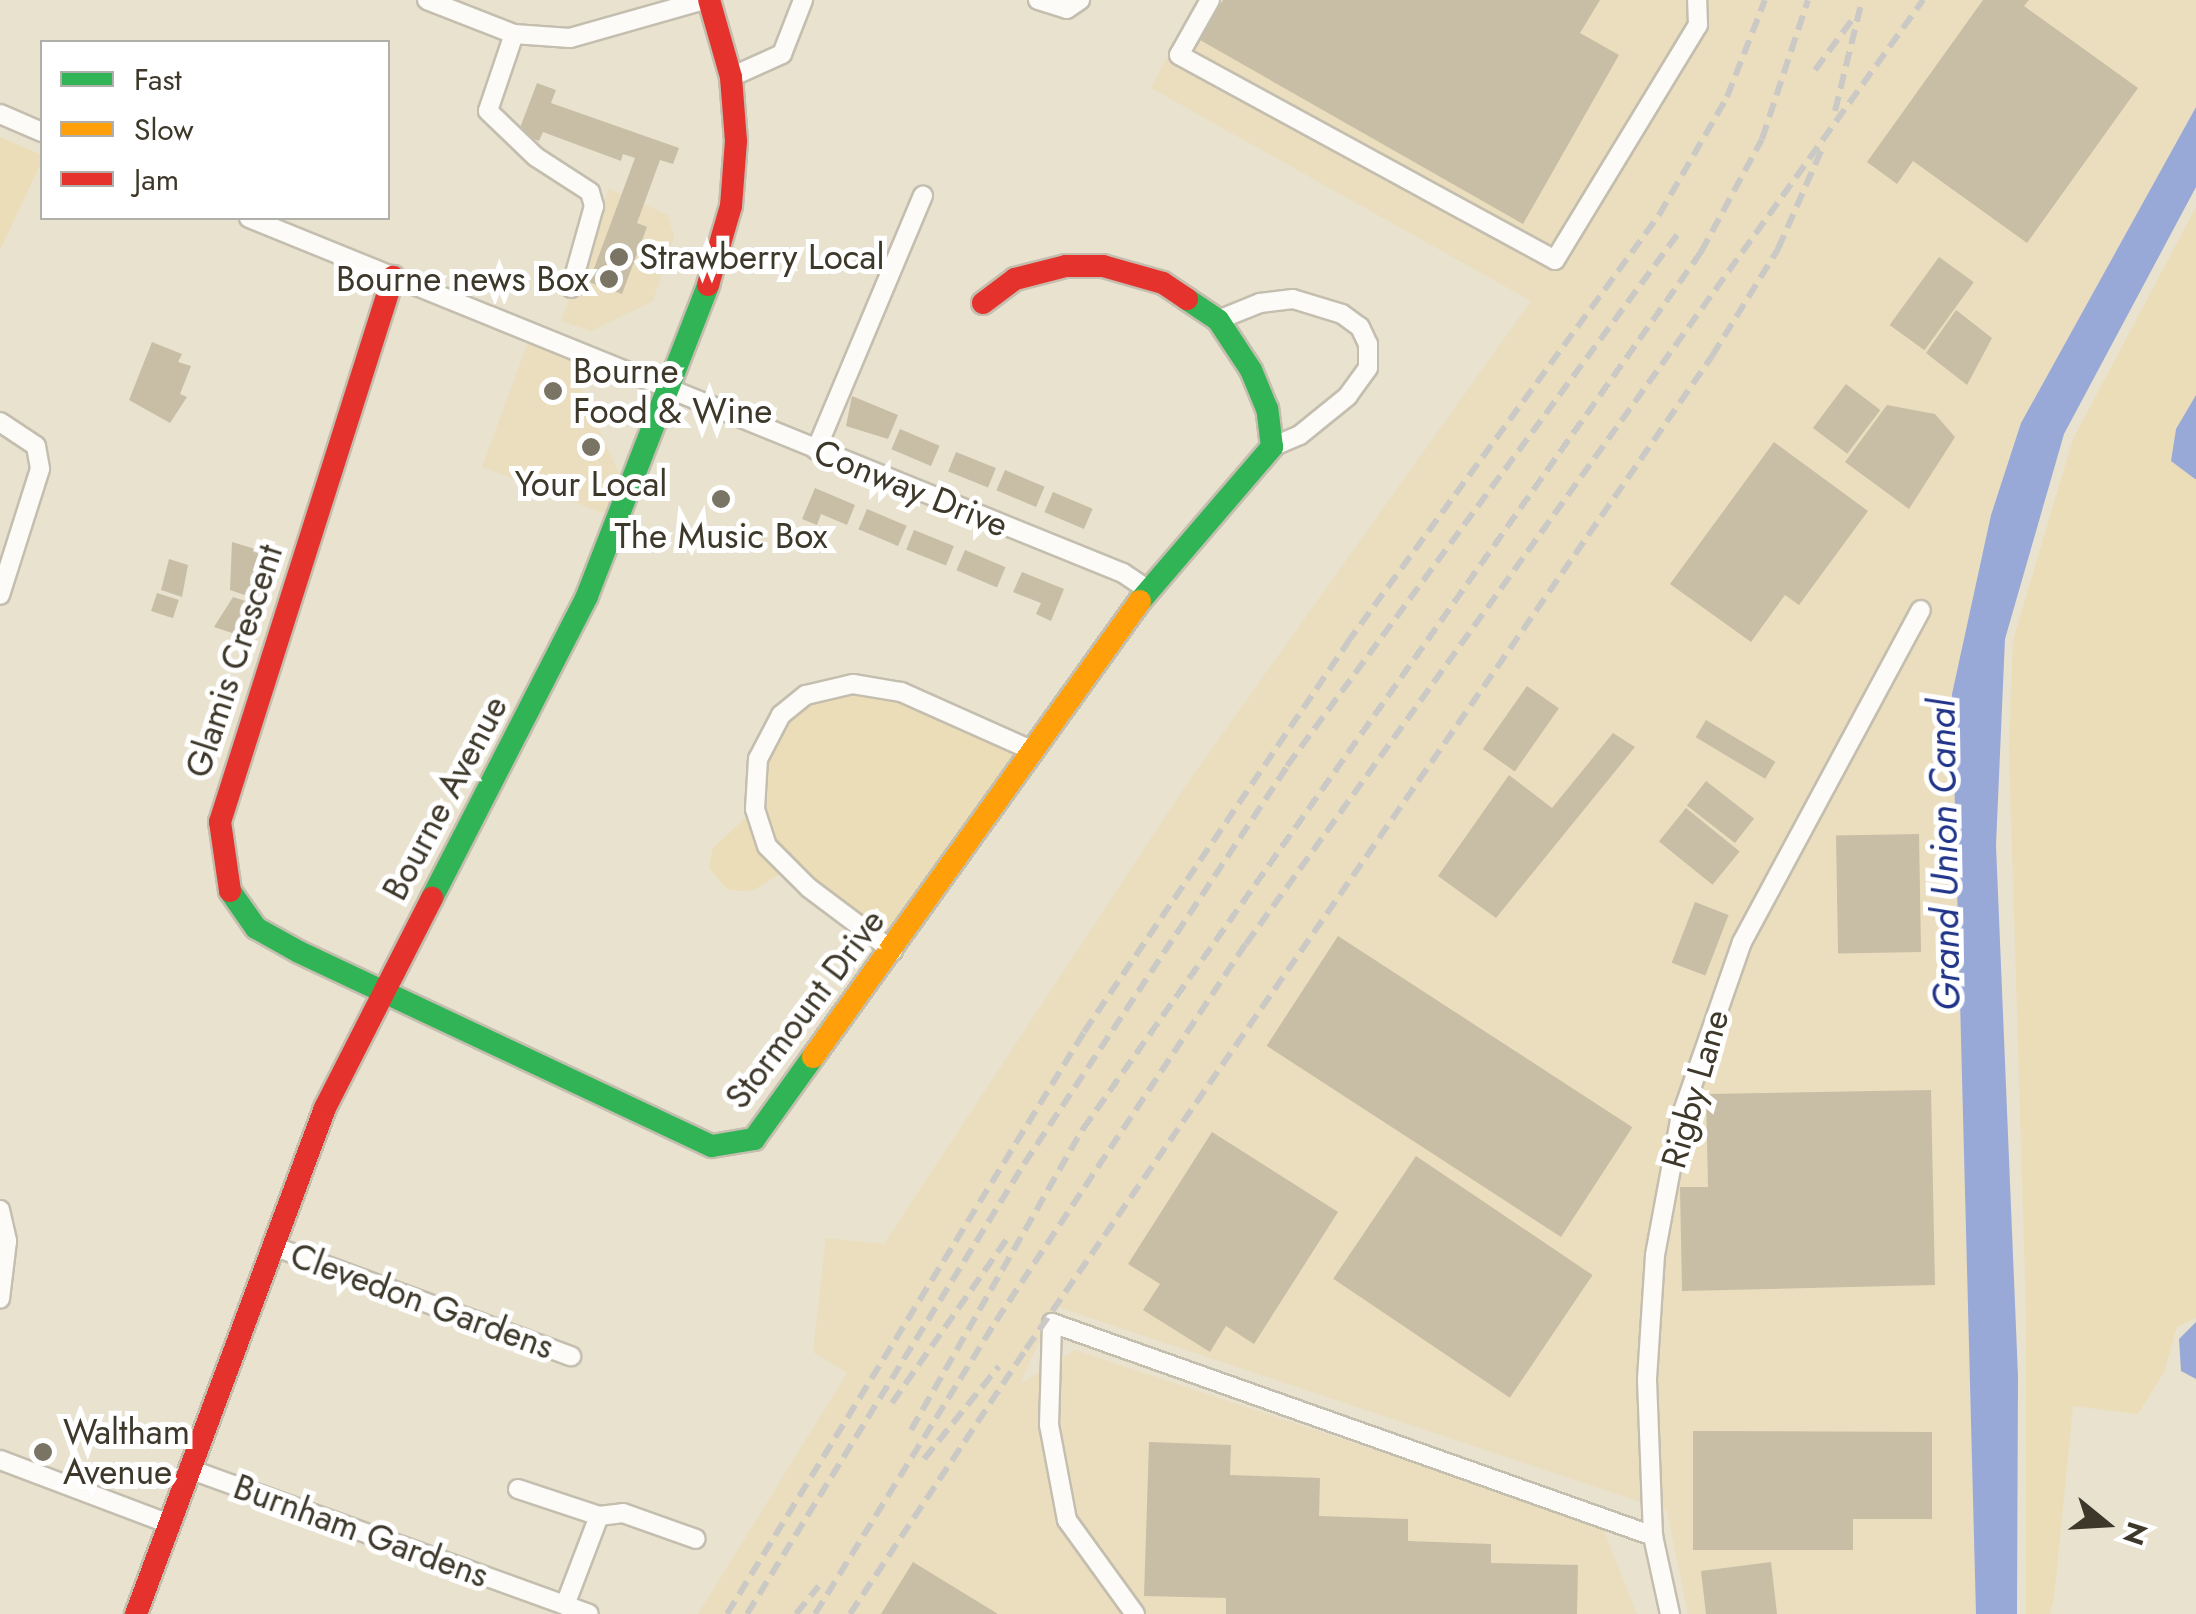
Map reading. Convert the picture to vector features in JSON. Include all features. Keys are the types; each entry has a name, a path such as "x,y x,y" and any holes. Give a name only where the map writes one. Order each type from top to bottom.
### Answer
{"street":[{"path":"427,0 514,34 570,38 706,0"},
{"name":"Bourne Avenue","path":"136,1614 325,1108 381,991 522,730 587,596 671,390 732,206 731,77 706,0"},
{"path":"731,77 782,54 803,0"},
{"path":"1038,0 1067,9 1080,0"},
{"path":"1210,0 1179,54 1555,260 1698,25 1697,0"},
{"path":"514,34 488,111 536,157 590,192 594,206 572,288"},
{"path":"0,114 40,131"},
{"path":"816,450 923,196"},
{"name":"Conway Drive","path":"254,220 1124,573 1148,590"},
{"path":"984,303 1015,279 1066,266 1103,266 1163,282 1218,320 1251,370 1267,409 1272,448 1300,434 1348,396 1368,368 1368,344 1360,327 1342,314 1293,299 1260,302 1218,320"},
{"name":"Glamis Crescent","path":"381,991 256,928 237,907 218,855 220,822 393,277"},
{"path":"0,422 36,446 40,469 0,595"},
{"name":"Stormount Drive","path":"381,991 712,1146 754,1140 1148,590 1272,448"},
{"name":"Rigby Lane","path":"1670,1614 1652,1536 1646,1379 1656,1255 1680,1120 1742,942 1920,610"},
{"path":"893,951 809,888 768,846 755,809 758,758 781,715 806,696 853,684 901,692 1032,750"},
{"path":"0,1210 7,1240 0,1298"},
{"name":"Clevedon Gardens","path":"273,1246 571,1356"},
{"path":"1134,1614 1067,1520 1049,1425 1052,1323 1652,1536"},
{"path":"0,1460 169,1524"},
{"name":"Burnham Gardens","path":"189,1469 589,1614"},
{"path":"518,1488 599,1516 623,1513 696,1539"},
{"path":"565,1605 599,1516"}],"shaded area":[{"path":"1196,0 2196,0 2196,107 2021,423 1991,515 1952,694 1976,1614 1688,1614 1667,1511 1055,1306 1020,1384 1075,1350 1602,1526 1637,1614 698,1614 847,1373 813,1352 826,1238 884,1244 1188,782 1531,301 1151,88"},
{"path":"0,137 40,154 40,165 0,250"},
{"path":"609,189 668,215 674,237 653,301 591,331 561,321"},
{"path":"2196,207 2196,1318 2177,1327 2164,1372 2138,1414 2073,1406 2054,1597 2050,1614 2026,1614 2026,1311 2009,748 2013,640 2073,439"},
{"path":"530,337 567,355 619,474 608,515 482,467"},
{"path":"853,684 901,692 1031,750 893,951 789,868 754,890 739,891 727,889 709,868 713,848 755,809 758,759 781,715"}],"water":[{"path":"2196,107 2196,187 2064,434 2005,639 1996,845 2018,1376 2017,1614 1976,1614 1952,694 1991,515 2021,423"},
{"path":"2196,395 2195,479 2171,461 2176,429"},
{"path":"2196,1322 2196,1379 2181,1371 2179,1339"}],"building":[{"path":"1223,0 1600,0 1580,33 1619,55 1523,224 1200,40"},
{"path":"1983,0 2029,0 2024,6 2138,88 2027,243 1913,161 1897,184 1867,162"},
{"path":"537,83 556,90 551,103 679,148 673,164 660,160 637,223 647,227 622,294 589,282 635,158 623,154 621,161 543,132 539,141 518,133"},
{"path":"1939,257 1974,282 1924,350 1890,325"},
{"path":"1956,310 1992,338 1967,385 1926,353"},
{"path":"152,342 182,354 178,362 191,366 180,394 187,397 170,423 129,400"},
{"path":"1846,384 1880,410 1847,454 1813,428"},
{"path":"852,396 898,415 888,439 846,426"},
{"path":"1887,405 1935,414 1955,437 1909,509 1845,462"},
{"path":"900,429 940,446 931,466 891,449"},
{"path":"1774,442 1868,511 1799,605 1785,595 1751,642 1670,584"},
{"path":"956,452 996,468 988,488 948,471"},
{"path":"1005,470 1045,487 1036,507 996,490"},
{"path":"815,488 855,505 847,525 821,514 817,525 802,519"},
{"path":"1053,492 1093,509 1084,529 1044,512"},
{"path":"867,509 907,526 898,546 858,529"},
{"path":"914,530 954,546 946,566 906,549"},
{"path":"232,542 268,553 256,599 230,590"},
{"path":"965,550 1006,567 997,587 956,570"},
{"path":"169,559 188,565 182,597 161,590"},
{"path":"1022,572 1064,589 1051,621 1036,614 1041,603 1013,592"},
{"path":"157,593 179,600 173,618 151,611"},
{"path":"233,597 255,604 244,637 214,627"},
{"path":"1527,686 1559,708 1515,771 1483,749"},
{"path":"1706,720 1775,762 1765,779 1696,737"},
{"path":"1613,733 1635,747 1496,918 1438,876 1509,775 1552,808"},
{"path":"1706,781 1754,819 1735,843 1687,805"},
{"path":"1686,808 1740,851 1713,885 1659,841"},
{"path":"1919,834 1921,952 1838,953 1836,835"},
{"path":"1695,902 1729,915 1705,976 1672,963"},
{"path":"1338,936 1632,1127 1561,1237 1267,1046"},
{"path":"1931,1090 1935,1285 1682,1291 1680,1187 1708,1187 1706,1094"},
{"path":"1212,1132 1338,1212 1254,1344 1226,1326 1210,1352 1143,1310 1160,1284 1128,1264"},
{"path":"1416,1156 1593,1275 1510,1398 1333,1279"},
{"path":"1693,1431 1932,1432 1932,1519 1853,1519 1853,1550 1693,1550"},
{"path":"1149,1442 1231,1445 1230,1475 1320,1478 1319,1516 1408,1519 1408,1541 1491,1544 1491,1563 1578,1565 1577,1614 1226,1614 1226,1598 1144,1596"},
{"path":"913,1562 998,1614 881,1614"},
{"path":"1771,1562 1777,1614 1706,1614 1701,1571"}],"railway":[{"path":"727,1614 1084,1032 1347,643 1659,215 1727,97 1765,0"},
{"path":"911,1430 1083,1129 1701,252 1762,139 1808,0"},
{"path":"1835,111 1862,0"},
{"path":"815,1614 996,1321 1246,944 1923,0"},
{"path":"1815,70 1855,16"},
{"path":"850,1614 1026,1349 1712,356 1778,249 1822,149"},
{"path":"747,1614 1024,1164 1287,766 1677,235"},
{"path":"892,1403 1007,1239"},
{"path":"924,1459 999,1366"},
{"path":"796,1614 819,1586"}],"traffic: fast":[{"path":"432,898 587,596 708,285"},
{"path":"1140,601 1272,447 1267,409 1251,370 1218,320 1187,299"},
{"path":"230,891 256,928 299,952 712,1146 754,1139 813,1057"}],"traffic: slow":[{"path":"813,1057 1140,601"}],"traffic: jam":[{"path":"708,285 731,206 736,141 731,77 709,0"},
{"path":"983,303 1015,279 1066,266 1103,266 1163,283 1187,299"},
{"path":"230,891 220,822 393,277"},
{"path":"136,1614 325,1108 432,898"}],"place":[{"name":"Strawberry Local","path":"619,257"},
{"name":"Bourne news Box","path":"609,279"},
{"name":"Bourne Food & Wine","path":"553,391"},
{"name":"Your Local","path":"591,447"},
{"name":"The Music Box","path":"721,499"},
{"name":"Waltham Avenue","path":"43,1452"}],"water label":[{"name":"Grand Union Canal","path":"1944,855"}]}
